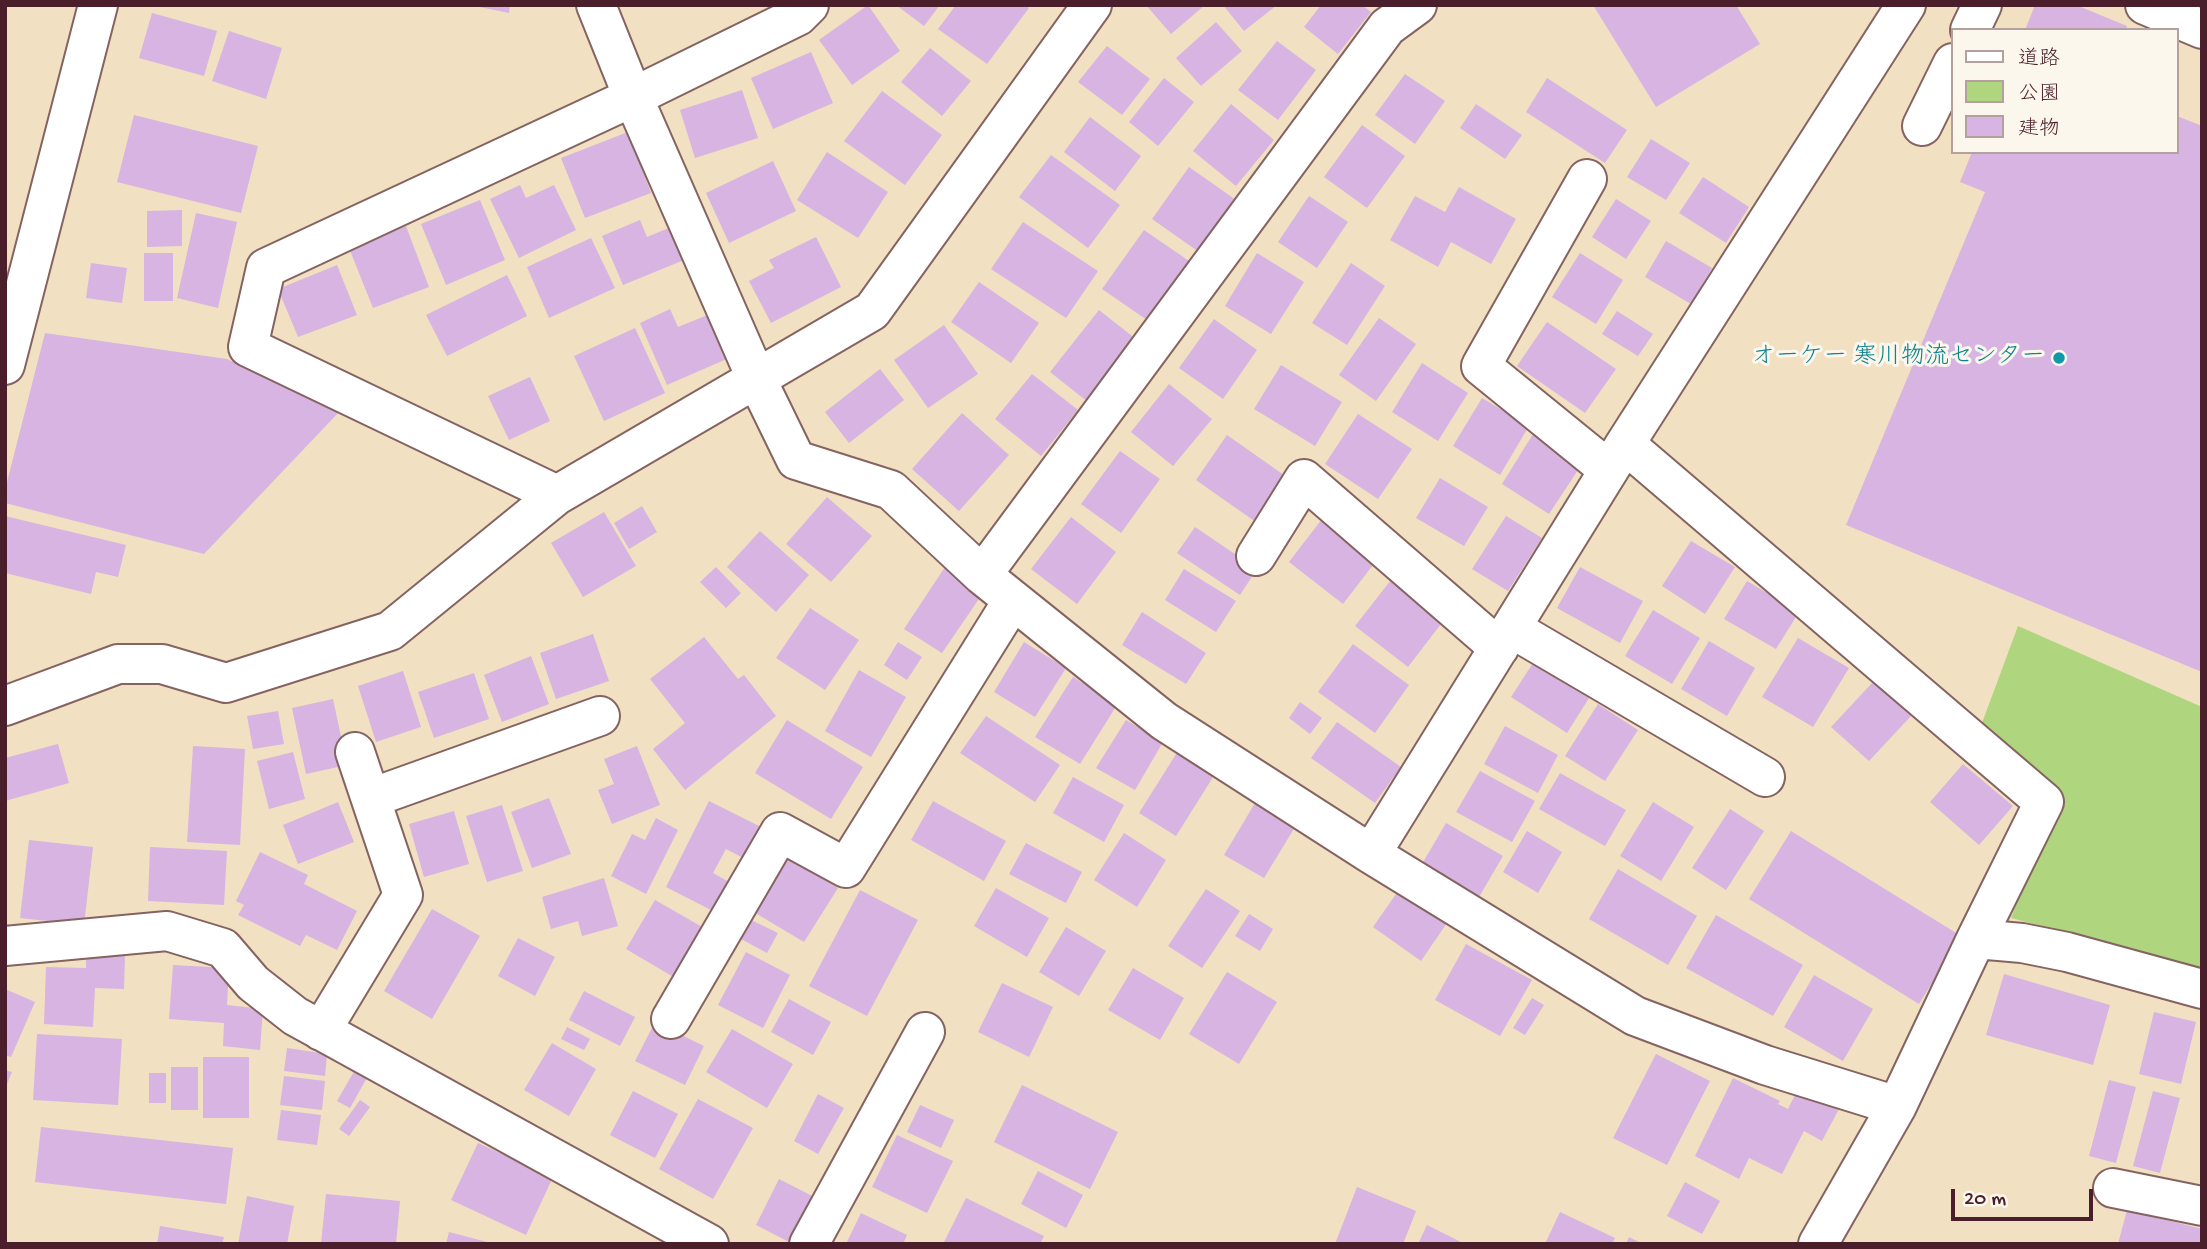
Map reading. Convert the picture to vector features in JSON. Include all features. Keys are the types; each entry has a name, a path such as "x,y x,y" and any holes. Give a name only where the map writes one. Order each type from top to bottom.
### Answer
{"street":[{"path":"5,366 98,5"},
{"path":"596,5 633,97 757,380 796,460 891,489 982,575 1164,721 1371,854 1634,1017 1765,1065 1897,1106"},
{"path":"557,495 248,347 265,268 633,97 798,16 809,5"},
{"path":"5,706 118,664 162,664 226,682 390,631 557,495 872,312 1092,5"},
{"path":"1371,854 1617,457 1906,5"},
{"path":"1971,28 1982,5"},
{"path":"2145,5 2202,29"},
{"path":"982,575 1392,13"},
{"path":"1922,126 1952,65"},
{"path":"1587,179 1481,366 1617,457 2044,802 1897,1106 1818,1244"},
{"path":"1256,556 1304,479 1505,638 1765,777"},
{"path":"671,1019 780,832 846,868 1013,600"},
{"path":"371,797 600,716"},
{"path":"321,1031 403,895 355,752"},
{"path":"5,946 167,931 223,948 253,983 295,1017 709,1244"},
{"path":"1976,939 2022,943 2067,952 2202,989"},
{"path":"809,1244 925,1032"},
{"path":"2113,1188 2202,1206"}],"green space":[{"path":"2018,626 2202,707 2202,968 2011,918 2061,790 1982,723"}],"building":[{"path":"470,5 510,5 509,13"},
{"path":"868,5 900,51 852,85 819,40"},
{"path":"896,5 940,5 924,26"},
{"path":"956,5 1025,5 1029,8 987,64 938,29"},
{"path":"1146,5 1205,5 1171,34"},
{"path":"1223,5 1277,5 1244,31"},
{"path":"1321,5 1362,5 1371,12 1338,54 1304,27"},
{"path":"1593,5 1736,5 1760,44 1656,107"},
{"path":"2035,5 2076,5 2127,26 2126,28 2026,28"},
{"path":"152,13 217,31 204,76 139,58"},
{"path":"1216,22 1242,51 1201,86 1176,58"},
{"path":"229,31 282,48 266,99 212,81"},
{"path":"1277,41 1316,70 1278,120 1238,90"},
{"path":"1107,46 1150,79 1122,115 1078,82"},
{"path":"930,48 971,81 942,116 901,82"},
{"path":"811,52 833,103 773,129 751,78"},
{"path":"1405,74 1445,101 1415,144 1375,115"},
{"path":"1164,78 1194,102 1158,146 1129,122"},
{"path":"1547,78 1627,130 1605,163 1526,112"},
{"path":"742,90 758,138 695,158 680,110"},
{"path":"882,91 942,135 905,185 844,141"},
{"path":"1231,104 1274,140 1236,186 1193,151"},
{"path":"1476,104 1522,135 1505,159 1460,128"},
{"path":"134,115 258,146 241,213 117,182"},
{"path":"1090,117 1141,156 1115,191 1064,152"},
{"name":"オーケー 寒川物流センター","path":"2179,117 2202,126 2202,672 1846,525 1985,192 1960,182 1971,154 2179,154"},
{"path":"1362,125 1405,156 1367,208 1324,177"},
{"path":"628,132 651,193 585,218 561,158"},
{"path":"1651,139 1690,163 1666,200 1627,177"},
{"path":"827,152 888,192 858,238 797,200"},
{"path":"1051,155 1120,205 1088,248 1019,197"},
{"path":"773,161 796,211 729,243 706,193"},
{"path":"1189,167 1236,200 1199,252 1152,219"},
{"path":"1703,177 1749,207 1726,243 1679,213"},
{"path":"520,185 526,198 554,185 576,230 519,258 490,199"},
{"path":"1459,187 1516,219 1491,264 1451,242 1438,267 1390,240 1415,196 1445,212"},
{"path":"1309,196 1348,222 1317,268 1278,242"},
{"path":"1616,199 1651,221 1626,259 1592,237"},
{"path":"480,200 505,260 446,285 421,224"},
{"path":"182,210 182,246 147,247 147,211"},
{"path":"196,213 237,222 218,308 177,298"},
{"path":"640,220 647,237 671,227 684,260 623,285 602,236"},
{"path":"1023,222 1098,271 1066,318 991,269"},
{"path":"406,226 429,287 373,308 349,248"},
{"path":"1144,230 1189,261 1147,320 1102,289"},
{"path":"816,237 841,287 771,323 749,281 774,268 769,260"},
{"path":"591,238 615,288 549,318 527,267"},
{"path":"1666,241 1712,268 1691,304 1645,277"},
{"path":"144,253 173,253 173,301 144,301"},
{"path":"1257,253 1304,282 1271,334 1225,306"},
{"path":"1580,253 1623,280 1596,324 1552,297"},
{"path":"91,263 127,268 122,303 86,298"},
{"path":"1351,263 1385,286 1347,345 1312,323"},
{"path":"337,265 357,315 298,337 278,289"},
{"path":"507,275 527,316 447,356 426,315"},
{"path":"979,282 1039,323 1011,363 951,322"},
{"path":"670,309 678,327 710,314 729,358 667,385 640,323"},
{"path":"1099,310 1137,340 1088,402 1050,372"},
{"path":"1617,311 1653,334 1638,356 1602,334"},
{"path":"1379,318 1416,344 1376,401 1339,375"},
{"path":"1214,319 1257,350 1223,399 1179,368"},
{"path":"1547,322 1616,369 1585,413 1517,366"},
{"path":"944,325 978,374 928,408 894,360"},
{"path":"635,328 665,393 604,421 574,356"},
{"path":"45,333 227,359 340,411 204,554 5,503 5,490"},
{"path":"1422,363 1468,393 1438,441 1392,412"},
{"path":"1281,365 1342,402 1315,446 1254,409"},
{"path":"880,369 904,400 849,443 825,412"},
{"path":"1032,374 1078,410 1041,456 995,419"},
{"path":"530,377 550,421 509,440 488,396"},
{"path":"1169,384 1212,419 1173,466 1131,432"},
{"path":"1482,398 1529,426 1500,475 1453,446"},
{"path":"962,413 1009,455 959,511 912,469"},
{"path":"1358,414 1412,449 1378,499 1325,464"},
{"path":"1533,434 1582,464 1549,514 1502,484"},
{"path":"1227,435 1291,480 1260,525 1196,480"},
{"path":"1120,451 1160,479 1121,533 1081,504"},
{"path":"1440,478 1488,507 1464,546 1416,518"},
{"path":"827,497 872,536 831,582 786,544"},
{"path":"642,506 657,532 629,549 614,523"},
{"path":"604,512 636,566 583,597 551,543"},
{"path":"5,516 126,545 118,577 96,572 91,594 5,573"},
{"path":"1506,516 1542,538 1508,591 1472,569"},
{"path":"1071,517 1116,552 1077,604 1031,569"},
{"path":"1322,519 1376,561 1343,604 1289,562"},
{"path":"1195,527 1257,569 1240,595 1177,553"},
{"path":"760,531 809,575 776,612 727,567"},
{"path":"1691,541 1735,567 1705,614 1662,586"},
{"path":"947,564 985,590 942,653 904,629"},
{"path":"716,567 741,593 726,608 700,582"},
{"path":"1580,567 1643,601 1620,643 1557,608"},
{"path":"1184,569 1236,601 1216,632 1165,600"},
{"path":"1391,580 1444,620 1408,667 1355,626"},
{"path":"1747,581 1799,612 1776,649 1724,619"},
{"path":"810,608 859,640 825,690 776,658"},
{"path":"1653,610 1700,638 1672,684 1625,656"},
{"path":"1142,612 1206,653 1186,684 1122,645"},
{"path":"593,634 609,681 556,699 540,653"},
{"path":"704,637 738,679 744,675 776,716 685,790 653,749 685,723 650,679"},
{"path":"1798,638 1849,668 1813,727 1762,697"},
{"path":"1709,641 1755,668 1727,716 1681,689"},
{"path":"898,642 922,657 907,680 884,665"},
{"path":"1024,642 1066,668 1035,717 994,692"},
{"path":"1353,644 1409,685 1375,733 1318,692"},
{"path":"531,656 549,704 502,722 484,675"},
{"path":"1533,663 1589,698 1567,733 1511,697"},
{"path":"859,670 906,697 871,757 825,731"},
{"path":"403,671 421,727 376,742 358,686"},
{"path":"474,673 489,719 434,738 418,692"},
{"path":"1073,677 1117,705 1080,764 1035,737"},
{"path":"1873,682 1911,716 1869,761 1831,727"},
{"path":"333,699 347,765 306,774 292,708"},
{"path":"1300,702 1322,718 1310,734 1289,718"},
{"path":"1598,704 1638,730 1605,781 1565,756"},
{"path":"278,711 284,744 253,749 247,716"},
{"path":"986,716 1060,765 1035,802 960,753"},
{"path":"787,720 863,767 831,819 755,773"},
{"path":"1126,720 1163,742 1135,790 1096,768"},
{"path":"1337,722 1401,767 1375,803 1311,758"},
{"path":"1505,726 1558,755 1538,793 1484,764"},
{"path":"58,744 69,783 5,801 5,758"},
{"path":"193,746 245,749 240,845 187,842"},
{"path":"637,746 660,805 612,824 598,790 614,784 604,759"},
{"path":"1178,751 1215,774 1176,836 1139,813"},
{"path":"293,752 305,799 269,809 257,761"},
{"path":"1963,764 2013,806 1979,845 1930,802"},
{"path":"1480,771 1535,801 1512,842 1456,812"},
{"path":"1560,773 1626,810 1605,846 1539,809"},
{"path":"1073,777 1124,805 1104,842 1053,813"},
{"path":"549,798 571,854 532,868 511,812"},
{"path":"709,801 761,827 745,859 726,849 713,873 729,882 715,912 666,887"},
{"path":"933,801 1006,841 984,881 911,840"},
{"path":"338,802 354,842 298,864 283,825"},
{"path":"1653,802 1694,827 1661,881 1620,856"},
{"path":"1255,803 1295,827 1264,878 1224,855"},
{"path":"502,805 523,871 487,882 466,816"},
{"path":"1730,809 1764,831 1726,890 1692,868"},
{"path":"454,811 469,864 424,877 409,824"},
{"path":"656,818 678,830 646,894 611,876 632,834 645,840"},
{"path":"1446,823 1503,856 1479,897 1422,864"},
{"path":"1527,831 1562,852 1538,893 1503,872"},
{"path":"1791,831 1961,936 1919,1004 1749,899"},
{"path":"1124,833 1166,860 1137,907 1094,880"},
{"path":"29,840 93,847 84,925 20,918"},
{"path":"1026,843 1082,872 1066,903 1009,874"},
{"path":"150,847 227,851 224,905 148,901"},
{"path":"260,852 308,875 304,884 357,911 337,950 306,935 300,946 238,915 244,905 236,901"},
{"path":"786,856 838,888 804,942 752,911"},
{"path":"1618,869 1697,916 1668,965 1589,919"},
{"path":"604,878 618,926 582,936 578,921 551,929 542,897"},
{"path":"1403,884 1451,917 1421,961 1373,927"},
{"path":"996,888 1049,918 1027,957 974,926"},
{"path":"1206,889 1240,911 1202,968 1168,946"},
{"path":"860,890 918,920 867,1016 809,986"},
{"path":"655,900 711,932 682,982 626,949"},
{"path":"432,909 480,936 432,1019 384,991"},
{"path":"1249,914 1273,929 1260,951 1235,936"},
{"path":"1716,915 1803,965 1773,1016 1686,968"},
{"path":"751,920 778,933 767,953 741,939"},
{"path":"1066,927 1106,951 1079,996 1039,972"},
{"path":"518,938 555,957 535,996 498,976"},
{"path":"1466,944 1532,980 1500,1036 1435,1000"},
{"path":"746,952 790,975 763,1028 718,1005"},
{"path":"86,953 125,955 124,989 95,988 93,1027 44,1024 46,967 86,968"},
{"path":"173,965 229,968 227,1005 263,1009 260,1050 223,1046 224,1023 169,1019"},
{"path":"1133,968 1184,998 1160,1040 1108,1010"},
{"path":"1227,972 1277,1002 1239,1064 1189,1034"},
{"path":"2004,974 2110,1005 2093,1065 1986,1035"},
{"path":"1814,975 1873,1009 1843,1061 1784,1027"},
{"path":"1002,983 1053,1007 1029,1057 978,1032"},
{"path":"5,989 35,1002 11,1057 5,1055"},
{"path":"584,991 635,1017 620,1046 569,1020"},
{"path":"1532,998 1544,1005 1525,1035 1513,1028"},
{"path":"789,999 831,1022 813,1055 771,1032"},
{"path":"2154,1012 2196,1022 2181,1084 2139,1074"},
{"path":"655,1022 704,1046 685,1085 635,1061"},
{"path":"567,1027 590,1039 584,1050 561,1039"},
{"path":"732,1029 793,1064 767,1108 706,1072"},
{"path":"37,1034 122,1039 118,1105 33,1100"},
{"path":"552,1043 596,1069 569,1116 524,1090"},
{"path":"287,1048 327,1054 325,1076 284,1071"},
{"path":"1656,1054 1710,1081 1667,1165 1613,1138"},
{"path":"203,1057 249,1057 249,1118 203,1118"},
{"path":"171,1067 198,1067 198,1110 171,1110"},
{"path":"356,1068 368,1076 350,1108 337,1101"},
{"path":"5,1070 12,1072 5,1089"},
{"path":"149,1073 166,1073 166,1103 149,1103"},
{"path":"284,1076 325,1081 322,1110 280,1105"},
{"path":"1733,1078 1780,1101 1778,1104 1788,1109 1799,1087 1840,1107 1822,1141 1804,1131 1782,1174 1749,1158 1739,1179 1695,1156"},
{"path":"2109,1080 2136,1087 2116,1163 2089,1156"},
{"path":"1022,1085 1118,1132 1090,1189 994,1142"},
{"path":"633,1091 678,1114 655,1158 610,1135"},
{"path":"2153,1091 2180,1098 2160,1173 2133,1166"},
{"path":"818,1094 844,1108 818,1154 794,1141"},
{"path":"698,1099 753,1128 713,1199 659,1169"},
{"path":"360,1100 370,1107 349,1136 339,1129"},
{"path":"920,1105 954,1120 941,1148 907,1132"},
{"path":"281,1110 321,1115 317,1145 277,1140"},
{"path":"41,1127 233,1148 226,1204 35,1182"},
{"path":"897,1135 953,1161 927,1213 872,1187"},
{"path":"478,1143 553,1177 526,1235 451,1200"},
{"path":"1038,1171 1083,1195 1066,1228 1021,1204"},
{"path":"779,1179 824,1202 793,1244 756,1225"},
{"path":"1685,1182 1720,1201 1702,1234 1667,1216"},
{"path":"1357,1187 1416,1211 1403,1244 1335,1244"},
{"path":"326,1194 400,1201 396,1244 321,1244"},
{"path":"247,1196 294,1206 287,1244 238,1244"},
{"path":"966,1198 1044,1236 1040,1244 943,1244"},
{"path":"2127,1210 2202,1229 2202,1244 2118,1244"},
{"path":"1560,1212 1615,1238 1612,1244 1545,1244"},
{"path":"861,1213 907,1235 903,1244 846,1244"},
{"path":"1427,1225 1465,1244 1418,1244"},
{"path":"160,1226 224,1237 222,1244 157,1244"},
{"path":"449,1232 491,1243 491,1244 446,1244"},
{"path":"1629,1237 1643,1244 1626,1244"}],"place":[{"name":"オーケー 寒川物流センター","path":"2059,358"}]}
